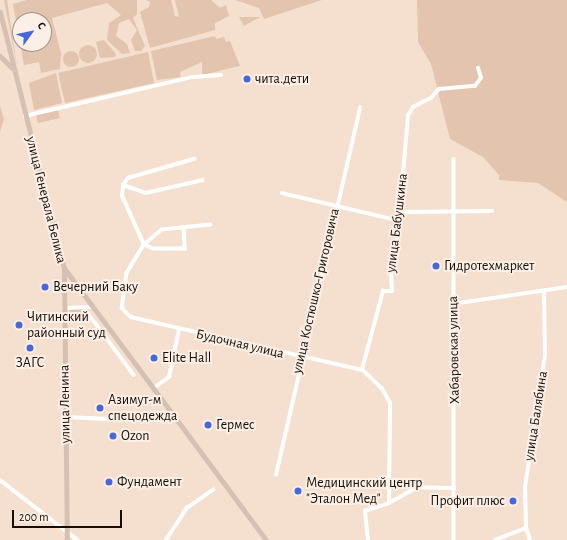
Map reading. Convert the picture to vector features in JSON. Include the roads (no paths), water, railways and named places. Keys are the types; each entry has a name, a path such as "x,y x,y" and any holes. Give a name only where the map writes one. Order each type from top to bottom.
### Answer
{"main road":[{"name":"улица Генерала Белика","path":"0,12 1,26 56,243 64,268 94,306 266,540"},
{"path":"0,56 12,68"},
{"name":"улица Ленина","path":"64,268 67,540"}],"street":[{"name":"улица Бабушкина","path":"362,370 383,291 392,291 390,258 396,251 406,131 413,107 444,86 475,86 481,78 478,68"},
{"path":"25,116 193,77 221,75"},
{"name":"улица Костюшко-Григоровича","path":"276,475 300,357 360,107"},
{"path":"184,227 185,249 153,249 144,245 122,196 123,185 128,178 194,159"},
{"name":"Хабаровская улица","path":"454,159 452,211 454,540"},
{"path":"123,185 146,193 203,180"},
{"path":"282,193 392,219 405,212 492,211"},
{"path":"144,245 162,230 211,225"},
{"name":"Будочная улица","path":"144,245 127,274 122,308 138,320 362,370"},
{"path":"452,304 567,287"},
{"name":"улица Балябина","path":"530,540 526,528 525,487 546,356 544,291"},
{"path":"64,308 94,306"},
{"path":"65,318 88,313 134,375"},
{"path":"154,388 169,377 179,330"},
{"path":"362,370 382,388 390,403 389,502"},
{"path":"65,417 132,420"},
{"path":"0,480 67,534 78,540"},
{"path":"390,487 454,488"},
{"path":"368,540 365,511 389,502 418,488"},
{"path":"166,540 187,508 213,490"},
{"path":"495,540 526,528"}],"place":[{"name":"чита.дети","path":"247,79"},
{"name":"Гидротехмаркет","path":"436,266"},
{"name":"Вечерний Баку","path":"45,287"},
{"name":"Читинский районный суд","path":"19,325"},
{"name":"ЗАГС","path":"30,348"},
{"name":"Elite Hall","path":"154,358"},
{"name":"Азимут-м спецодежда","path":"100,408"},
{"name":"Гермес","path":"208,425"},
{"name":"Ozon","path":"113,436"},
{"name":"Фундамент","path":"109,482"},
{"name":"Медицинский центр \"Эталон Мед\"","path":"298,491"},
{"name":"Профит плюс","path":"513,501"}]}
